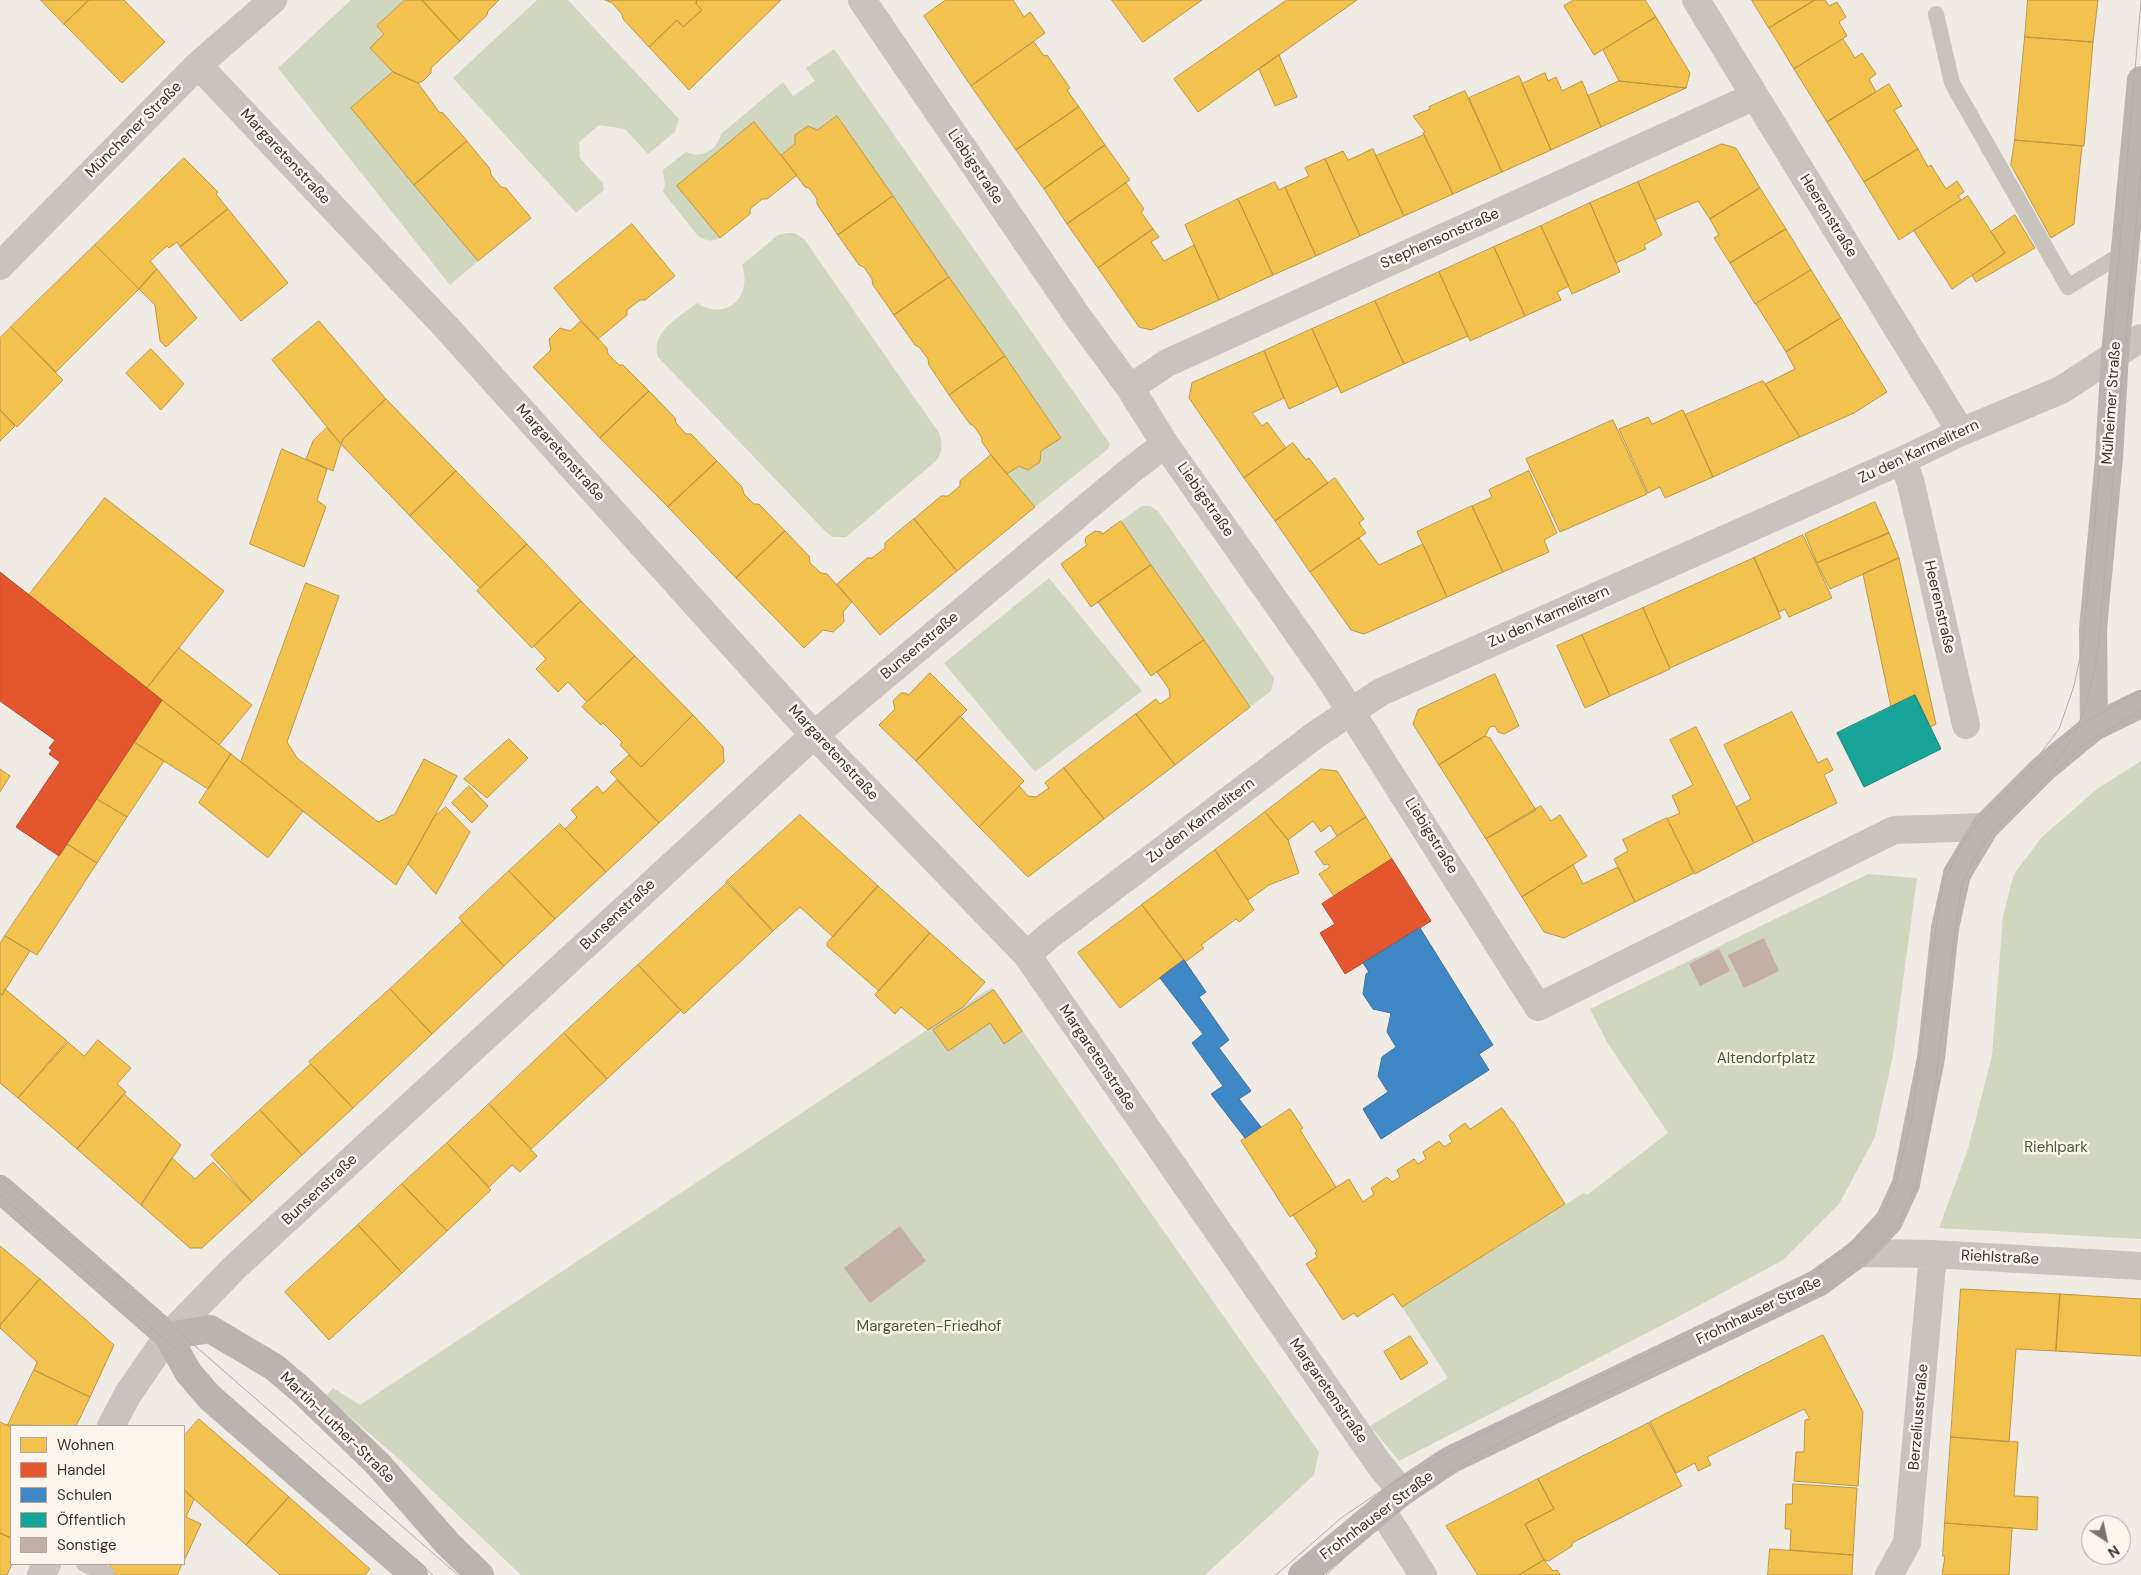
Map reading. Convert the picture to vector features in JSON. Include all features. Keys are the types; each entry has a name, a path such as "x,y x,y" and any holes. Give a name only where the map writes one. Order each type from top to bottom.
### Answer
{"main road":[{"name":"Mülheimer Straße","path":"2094,727 2093,629 2109,458 2115,354 2141,80"},
{"name":"Frohnhauser Straße","path":"1302,1575 1391,1501 1450,1460 1818,1284 1859,1253 1889,1221 1906,1184 1931,1058 1945,928 1957,874 1985,827 2044,768 2094,727 2141,704"},
{"path":"0,1189 168,1336 188,1372 210,1398 414,1575"},
{"name":"Martin-Luther-Straße","path":"168,1336 210,1329 274,1366 377,1464 448,1544 480,1575"}],"street":[{"name":"Münchener Straße","path":"0,266 198,65 273,0"},
{"name":"Liebigstraße","path":"862,0 1078,318 1130,388 1165,444 1330,679 1538,1007 1894,830 1985,827"},
{"name":"Heerenstraße","path":"1696,0 1961,432"},
{"name":"Margaretenstraße","path":"198,65 446,327 814,734 1027,955 1373,1456 1424,1575"},
{"name":"Stephensonstraße","path":"1130,388 1167,363 1755,96"},
{"name":"Zu den Karmelitern","path":"1027,955 1050,935 1310,739 1380,692 1903,460 1961,432 2061,390 2141,338"},
{"name":"Bunsenstraße","path":"112,1425 128,1394 168,1336 242,1261 814,734 1130,470 1165,444"},
{"name":"Heerenstraße","path":"1903,460 1911,484 1966,725"},
{"name":"Riehlstraße","path":"1859,1253 1934,1254 2141,1266"},
{"name":"Berzeliusstraße","path":"1889,1575 1907,1543 1934,1254"}],"lane":[{"path":"1936,14 1952,83 2068,287 2125,252"},
{"path":"86,1565 107,1574"}],"green space":[{"path":"351,0 405,0 377,26 384,34 370,48 393,72 351,108 478,261 450,285 278,68"},
{"path":"537,0 568,0 679,119 675,132 648,154 625,129 599,125 579,142 580,158 603,183 604,190 576,213 453,78"},
{"path":"834,49 1110,444 1108,449 1035,507 1007,474 1019,466 1028,470 1040,462 1041,451 1061,437 837,116 817,130 808,126 795,135 795,144 781,155 754,122 720,238 709,240 698,236 663,192 665,185 663,170 686,152 697,155 708,152 716,145 721,134 783,82 793,96 815,81 806,68"},
{"path":"794,233 804,239 939,433 941,441 941,451 936,461 846,537 833,537 825,531 658,357 658,340 662,332 675,319 697,303 718,310 727,308 734,303 744,287 742,265 778,235"},
{"path":"1142,506 1150,506 1158,511 1274,678 1271,691 1250,707 1121,521"},
{"path":"1049,578 1142,691 1035,772 944,663"},
{"name":"Riehlpark","path":"2141,761 2141,1239 1939,1228 1968,1149 1992,1055 2003,916 2014,874 2042,837 2097,789"},
{"name":"Altendorfplatz","path":"1868,874 1917,878 1893,1055 1875,1137 1839,1204 1783,1260 1672,1320 1399,1461 1370,1426 1448,1378 1402,1307 1584,1193 1587,1195 1668,1133 1607,1042 1590,1009"},
{"name":"Margareten-Friedhof","path":"992,987 1319,1452 1314,1475 1205,1575 521,1575 399,1459 326,1396 333,1388 360,1405"}],"building: Wohnen":[{"path":"41,0 89,0 64,24"},
{"path":"89,0 124,0 165,42 122,83 64,24"},
{"path":"405,0 422,0 460,41 431,68 431,73 423,81 418,83 393,72 370,48 384,34 377,26"},
{"path":"422,0 499,0 488,11 487,15 460,41"},
{"path":"605,0 697,0 696,4 702,10 683,27 677,20 649,47 623,19 622,14 612,3"},
{"path":"697,0 781,0 689,90 649,47 677,20 683,27 702,10 696,4"},
{"path":"946,0 1013,0 1024,17 1030,12 1045,33 971,86 924,16"},
{"path":"1112,0 1202,0 1143,42"},
{"path":"1287,0 1357,0 1198,112 1174,79"},
{"path":"1574,0 1645,0 1656,17 1594,55 1564,6"},
{"path":"1752,0 1815,0 1769,28"},
{"path":"1815,0 1825,0 1829,6 1837,2 1846,17 1839,22 1847,36 1794,69 1769,28"},
{"path":"2028,0 2098,0 2093,42 2025,37"},
{"path":"1656,17 1690,73 1686,88 1619,81 1603,50"},
{"path":"2025,37 2093,42 2084,146 2015,140"},
{"path":"1843,39 1855,58 1862,53 1876,74 1869,79 1876,92 1827,122 1794,69"},
{"path":"1034,42 1044,56 1047,55 1070,88 1067,90 1079,107 1016,150 971,86"},
{"path":"1279,55 1297,97 1275,106 1259,69"},
{"path":"393,72 418,83 439,112 443,113 467,141 414,185 351,108"},
{"path":"1545,73 1548,81 1556,77 1562,91 1582,81 1601,127 1551,150 1522,84"},
{"path":"1519,76 1551,150 1502,172 1469,98"},
{"path":"1619,81 1686,88 1601,127 1588,96"},
{"path":"1889,84 1902,106 1894,110 1918,149 1864,182 1827,122"},
{"path":"1465,91 1502,172 1453,194 1423,133 1425,132 1413,116"},
{"path":"1079,107 1105,145 1044,189 1016,150"},
{"path":"837,116 893,196 838,235 817,204 817,199 809,188 805,187 781,155 795,144 795,135 808,126 817,130"},
{"path":"754,122 797,175 767,199 762,199 750,209 750,214 720,238 677,186"},
{"path":"1424,135 1453,194 1404,216 1376,156"},
{"path":"2015,140 2082,146 2074,224 2051,238 2011,165"},
{"path":"467,141 490,169 491,175 501,187 506,188 531,218 478,261 414,185"},
{"path":"1722,144 1736,148 1760,188 1710,219 1698,201 1655,220 1638,182"},
{"path":"1105,145 1130,180 1067,224 1044,189"},
{"path":"1373,149 1404,216 1360,236 1325,159 1343,151 1348,160"},
{"path":"1918,149 1928,167 1931,165 1946,189 1957,181 1964,192 1958,196 1961,200 1899,240 1864,182"},
{"path":"184,158 218,192 216,194 228,209 180,247 177,242 169,248 167,246 150,261 157,269 139,289 95,245"},
{"path":"1325,159 1360,236 1316,256 1285,187 1309,176 1305,168"},
{"path":"1275,182 1279,190 1285,187 1316,256 1273,275 1238,199"},
{"path":"1638,182 1662,235 1644,245 1646,249 1616,263 1590,203"},
{"path":"1126,183 1144,209 1141,212 1153,229 1098,268 1067,224"},
{"path":"1760,188 1786,229 1730,263 1714,238 1719,235 1710,219"},
{"path":"893,196 949,277 894,315 873,285 872,279 864,267 859,265 838,235"},
{"path":"1968,196 2005,253 1952,289 1914,231"},
{"path":"1238,199 1273,275 1219,300 1185,225"},
{"path":"1590,203 1620,272 1572,294 1541,226"},
{"path":"228,209 288,283 241,321 180,247"},
{"path":"2015,215 2035,248 1976,282 1972,275 2005,253 1991,232"},
{"path":"632,224 675,276 645,300 640,300 627,310 627,315 598,339 554,288"},
{"path":"1541,226 1569,286 1557,292 1561,300 1525,316 1494,247"},
{"path":"1153,229 1159,237 1151,242 1164,261 1194,245 1219,300 1151,330 1139,327 1098,268"},
{"path":"1786,229 1811,270 1755,304 1730,263"},
{"path":"95,245 139,289 56,372 11,327"},
{"path":"1494,247 1525,316 1470,341 1439,272"},
{"path":"157,269 197,318 166,347 160,341 155,305 139,289"},
{"path":"1811,270 1841,318 1786,352 1756,304"},
{"path":"1439,272 1468,336 1404,364 1375,301"},
{"path":"949,277 1005,356 949,395 929,365 928,359 919,347 915,345 894,315"},
{"path":"1375,301 1404,364 1341,393 1312,329"},
{"path":"1841,318 1887,392 1854,413 1800,437 1765,384 1795,369 1786,352"},
{"path":"319,321 386,399 343,439 341,444 272,360"},
{"path":"581,321 607,348 608,354 619,365 623,365 649,391 600,438 533,367 551,350 549,339 560,328 570,331"},
{"path":"11,327 63,380 17,427 0,410 0,338"},
{"path":"1312,329 1338,386 1289,409 1264,351"},
{"path":"151,349 184,384 161,410 126,373"},
{"path":"1264,351 1284,398 1252,413 1262,426 1267,422 1286,448 1244,478 1189,398 1192,383"},
{"path":"1005,356 1061,438 1041,451 1040,462 1028,470 1019,466 1007,474 982,442 982,438 974,426 970,424 949,395"},
{"path":"1763,381 1800,437 1713,477 1685,415"},
{"path":"649,391 675,418 676,423 686,434 691,434 717,461 668,507 600,438"},
{"path":"386,399 456,471 410,516 341,444 343,439"},
{"path":"0,410 15,426 0,441"},
{"path":"1683,410 1713,477 1665,498 1660,487 1648,493 1619,429 1648,417 1652,424"},
{"path":"1613,420 1647,494 1560,532 1526,459"},
{"path":"327,428 341,444 333,471 306,459 313,441"},
{"path":"1293,443 1306,460 1309,458 1328,483 1275,521 1244,478"},
{"path":"282,449 327,469 317,500 326,507 304,567 250,544"},
{"path":"991,455 1035,507 957,571 914,519 941,496 948,496 960,486 960,481"},
{"path":"717,461 742,487 744,494 754,504 759,504 785,531 736,578 668,507"},
{"path":"456,471 527,544 480,588 410,516"},
{"path":"1529,471 1557,533 1544,540 1549,552 1503,572 1472,506 1492,497 1489,490"},
{"path":"1335,478 1364,519 1359,523 1366,533 1310,572 1275,521"},
{"path":"105,498 224,591 147,688 29,595"},
{"path":"1875,502 1889,533 1817,563 1805,534"},
{"path":"1472,506 1503,572 1447,597 1417,532"},
{"path":"914,519 957,571 880,635 837,584 867,558 872,558 885,548 885,543"},
{"path":"1121,521 1151,565 1091,607 1061,564 1087,545 1085,542 1086,537 1095,531 1102,534"},
{"path":"785,531 809,556 810,563 821,573 827,574 852,602 843,612 844,622 833,632 823,630 804,648 736,578"},
{"path":"1889,533 1899,558 1830,589 1817,563"},
{"path":"1803,535 1832,598 1789,617 1785,609 1779,612 1754,558"},
{"path":"1359,538 1379,565 1423,544 1447,597 1364,634 1351,630 1310,572"},
{"path":"527,544 581,601 532,648 477,591"},
{"path":"1754,558 1781,618 1670,668 1643,608"},
{"path":"1899,558 1936,724 1930,727 1915,695 1891,707 1863,574"},
{"path":"1151,565 1204,640 1151,676 1098,602"},
{"path":"306,583 339,596 287,742 297,758 378,822 395,814 424,759 457,776 396,885 241,762"},
{"path":"581,601 635,656 587,702 568,682 558,692 536,669 546,659 534,646"},
{"path":"1643,608 1670,669 1610,696 1582,635"},
{"path":"1582,635 1610,696 1585,708 1557,646"},
{"path":"1204,640 1250,707 1175,765 1136,714 1156,699 1160,704 1170,697 1169,689 1157,672"},
{"path":"179,648 252,705 219,745 147,688"},
{"path":"635,656 693,715 641,767 620,745 622,742 603,723 601,725 582,707"},
{"path":"930,673 967,710 916,761 879,725 895,709 893,701 901,693 908,695"},
{"path":"1495,674 1519,726 1504,734 1498,732 1495,726 1490,727 1485,736 1439,765 1413,724 1418,710"},
{"path":"162,700 231,754 208,789 134,742"},
{"path":"1792,712 1818,763 1827,758 1833,770 1824,775 1837,803 1754,843 1736,807 1751,799 1724,745"},
{"path":"1136,714 1175,765 1104,819 1064,768"},
{"path":"693,715 723,747 724,762 659,823 610,772 629,755 641,767"},
{"path":"960,716 1024,781 979,827 916,761"},
{"path":"1696,727 1754,843 1695,874 1667,819 1680,813 1672,796 1693,785 1670,740"},
{"path":"1485,736 1490,738 1536,810 1486,839 1439,765"},
{"path":"509,739 528,758 487,798 464,779"},
{"path":"134,742 164,761 127,817 97,799"},
{"path":"231,754 303,811 268,858 199,803"},
{"path":"1064,768 1104,819 1028,877 979,827 1019,786 1028,796 1036,797 1049,788 1045,783"},
{"path":"0,769 10,776 0,792"},
{"path":"1321,769 1337,771 1366,817 1337,836 1330,825 1321,832 1313,821 1288,840 1265,812"},
{"path":"617,780 659,823 606,872 565,829 577,817 571,810 597,786 603,793"},
{"path":"469,786 488,806 472,823 452,803"},
{"path":"97,799 127,817 97,863 67,844"},
{"path":"1541,806 1551,821 1560,815 1587,856 1522,897 1486,839"},
{"path":"446,807 470,832 436,894 408,864 434,817"},
{"path":"1265,812 1288,840 1299,873 1269,885 1248,900 1215,850"},
{"path":"800,815 878,886 833,937 800,907 773,931 726,882"},
{"path":"1366,817 1392,859 1334,896 1319,874 1330,867 1328,864 1324,865 1315,852"},
{"path":"1667,818 1694,873 1635,902 1614,859 1628,851 1623,840"},
{"path":"560,824 606,872 555,919 509,871"},
{"path":"67,844 97,863 37,955 5,936"},
{"path":"1215,850 1254,910 1239,922 1236,919 1201,945 1204,948 1185,962 1142,905"},
{"path":"1573,865 1583,884 1618,867 1635,902 1564,938 1544,932 1522,897"},
{"path":"509,871 555,919 504,966 459,918"},
{"path":"728,882 773,931 684,1014 638,965"},
{"path":"878,886 930,933 879,991 827,946 827,943"},
{"path":"1142,905 1184,960 1120,1008 1078,953"},
{"path":"462,922 504,966 432,1034 390,989"},
{"path":"930,933 985,982 963,1007 928,1030 901,1007 895,1014 875,995"},
{"path":"5,936 30,951 2,995 0,993 0,944"},
{"path":"638,965 681,1010 607,1079 564,1033"},
{"path":"5,989 67,1041 18,1098 0,1083 0,993 2,995"},
{"path":"390,989 432,1034 353,1108 309,1062"},
{"path":"994,990 1022,1031 1004,1044 990,1023 948,1051 933,1030"},
{"path":"564,1033 607,1079 531,1149 489,1104"},
{"path":"98,1040 131,1068 117,1084 126,1092 77,1149 18,1098 68,1042 84,1056"},
{"path":"311,1064 353,1108 302,1155 260,1110"},
{"path":"124,1094 181,1145 141,1205 77,1149"},
{"path":"489,1104 537,1156 520,1172 512,1165 489,1187 447,1143"},
{"path":"1502,1108 1513,1122 1565,1204 1402,1307 1393,1294 1357,1317 1354,1313 1343,1320 1306,1264 1317,1257 1315,1253 1317,1251 1293,1215 1349,1179 1363,1202 1374,1194 1371,1188 1387,1177 1392,1182 1400,1177 1397,1170 1414,1159 1418,1164 1426,1159 1423,1152 1439,1141 1444,1147 1452,1142 1449,1135 1465,1123 1470,1129"},
{"path":"1290,1109 1303,1128 1300,1130 1336,1187 1290,1217 1241,1141"},
{"path":"260,1110 302,1155 252,1202 211,1155"},
{"path":"447,1143 491,1190 447,1231 402,1184"},
{"path":"172,1158 195,1179 213,1162 252,1202 202,1248 190,1248 141,1205"},
{"path":"402,1184 447,1231 402,1273 358,1225"},
{"path":"358,1225 402,1273 329,1340 285,1292"},
{"path":"0,1246 40,1279 1,1324 0,1323"},
{"path":"40,1279 114,1345 90,1397 34,1370 37,1362 0,1328 1,1324"},
{"path":"1961,1289 2060,1294 2056,1351 2016,1349 2009,1442 1951,1437"},
{"path":"2060,1294 2141,1299 2141,1356 2056,1351"},
{"path":"1823,1335 1863,1412 1858,1486 1794,1481 1796,1452 1804,1452 1805,1420 1810,1419 1804,1409 1707,1457 1711,1465 1698,1471 1695,1463 1676,1473 1650,1422"},
{"path":"1410,1336 1428,1363 1401,1380 1384,1352"},
{"path":"34,1370 90,1397 76,1425 8,1425"},
{"path":"199,1419 289,1497 246,1545 185,1491 185,1435"},
{"path":"0,1422 10,1427 10,1538 0,1533"},
{"path":"1649,1423 1682,1486 1572,1543 1572,1546 1549,1561 1544,1560 1525,1524 1554,1509 1538,1479"},
{"path":"1951,1437 2018,1442 2014,1496 2038,1497 2037,1530 1945,1523"},
{"path":"1538,1479 1554,1509 1525,1524 1544,1560 1519,1575 1478,1575 1446,1526"},
{"path":"1793,1484 1857,1488 1853,1555 1790,1550 1791,1529 1785,1529 1786,1504 1792,1504"},
{"path":"185,1491 194,1499 186,1517 201,1524 185,1559"},
{"path":"289,1497 370,1569 365,1575 280,1575 246,1545"},
{"path":"1945,1523 2012,1528 2009,1575 1942,1575 1945,1556 1943,1556"},
{"path":"0,1533 10,1538 10,1565 12,1565 7,1575 0,1575"},
{"path":"1770,1549 1853,1555 1852,1575 1768,1575"},
{"path":"1544,1560 1553,1571 1557,1570 1560,1575 1519,1575"},
{"path":"111,1565 182,1565 177,1575 106,1575"}],"building: Handel":[{"path":"0,572 162,700 59,856 16,827 60,762 49,754 52,750 49,748 55,740 0,701"},
{"path":"1392,859 1431,921 1345,974 1320,933 1335,924 1322,904"}],"building: Schulen":[{"path":"1420,928 1493,1045 1479,1054 1489,1070 1381,1139 1363,1109 1388,1092 1378,1076 1382,1057 1396,1047 1387,1032 1391,1013 1373,1009 1363,994 1366,974 1369,972 1363,963"},
{"path":"1184,960 1206,992 1199,997 1229,1040 1219,1048 1251,1091 1239,1099 1261,1127 1245,1138 1211,1094 1223,1086 1192,1043 1203,1034 1160,978"}],"building: Öffentlich":[{"path":"1915,695 1941,749 1864,787 1837,733"}],"building: Sonstige":[{"path":"1764,938 1779,971 1744,988 1728,955"},
{"path":"1719,949 1730,971 1700,986 1689,964"},
{"path":"900,1226 926,1261 870,1303 844,1268"}],"tram line":[{"path":"2040,754 2059,729 2074,686 2083,643 2141,1"},
{"path":"2052,767 2070,741 2083,711 2098,649 2141,168"},
{"path":"1276,1575 1341,1518 1394,1482 1501,1424 1810,1276 1852,1245 1882,1215 1896,1181 1912,1117 1939,905 1944,880 1961,845 1980,819 2026,773 2076,728 2141,691"},
{"path":"1326,1575 1382,1523 1451,1472 1509,1438 1752,1326 1821,1292 1865,1260 1897,1227 1915,1188 1931,1116 1962,884 1974,858 1989,836 2082,746 2141,710"},
{"path":"0,1176 458,1575"},
{"path":"0,1195 433,1575"}]}
